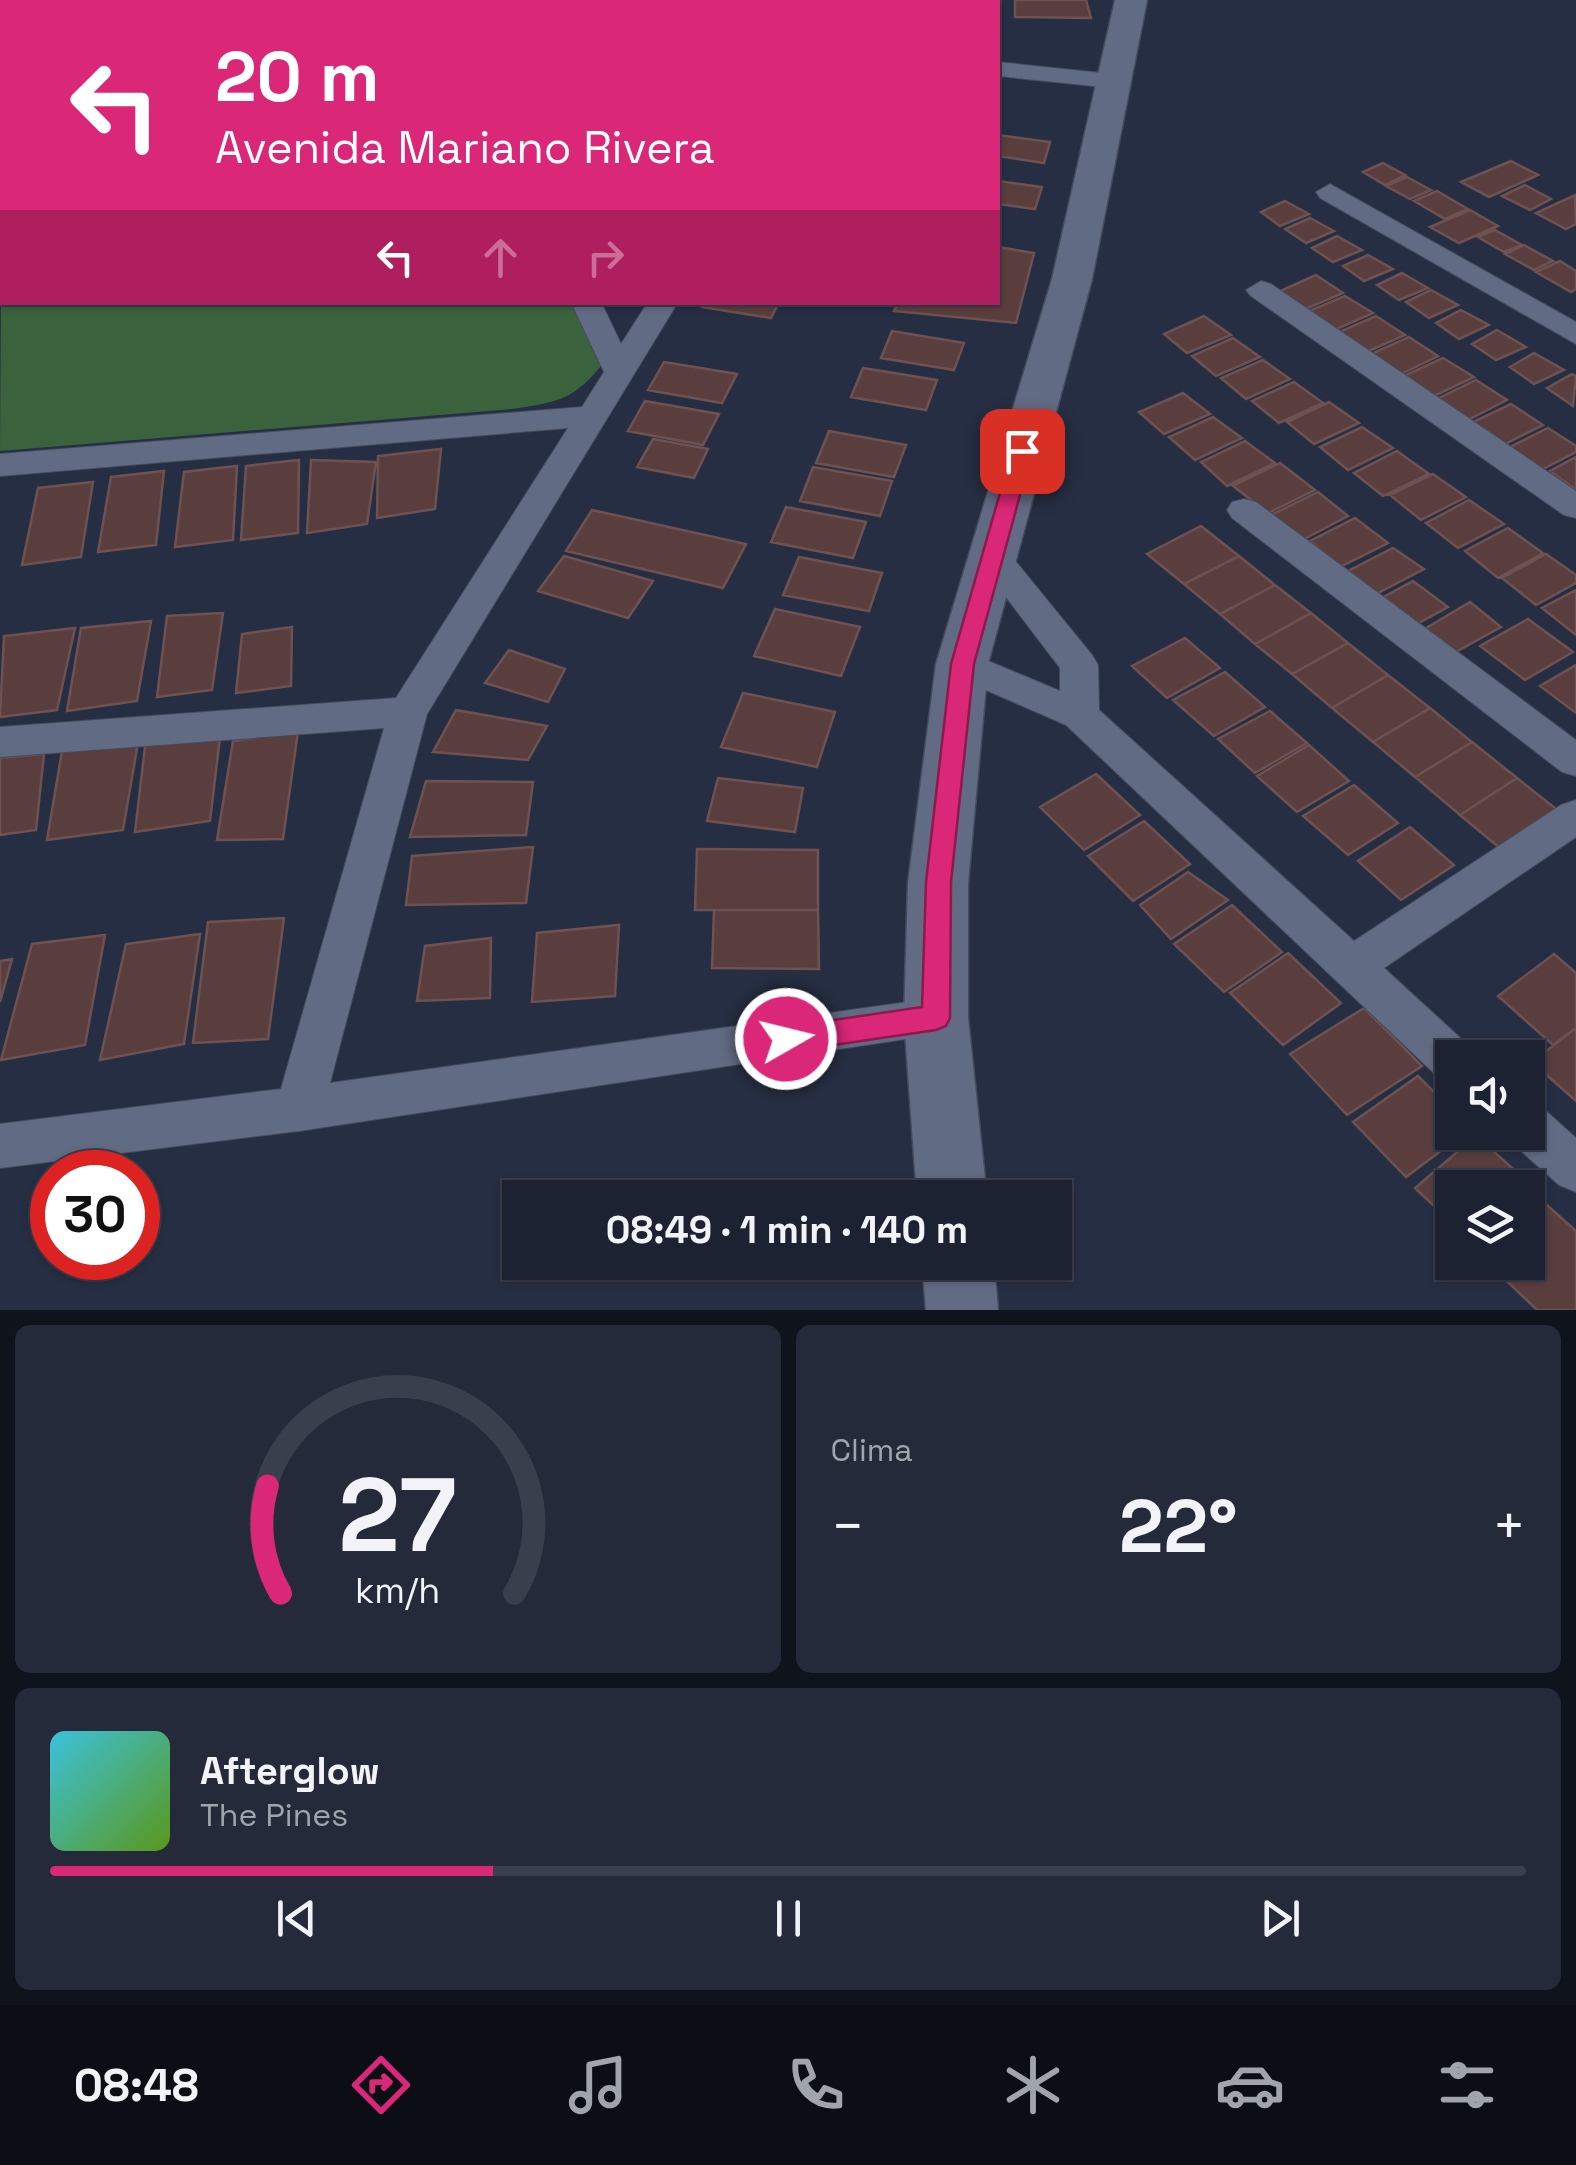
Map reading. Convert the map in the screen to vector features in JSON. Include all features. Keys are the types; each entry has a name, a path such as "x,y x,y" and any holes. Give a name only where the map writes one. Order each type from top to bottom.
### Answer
{"main road":[{"path":"950,1180 936,1018 938,882 962,664 1072,278 1131,0"},
{"path":"960,1280 962,1310"}],"street":[{"path":"1000,69 1112,81"},
{"path":"1330,192 1576,335"},
{"path":"1262,290 1576,508"},
{"path":"587,305 618,370"},
{"path":"299,1109 408,712 661,305"},
{"path":"0,464 590,416"},
{"path":"1244,510 1576,761"},
{"path":"992,555 1079,665 1080,715"},
{"path":"962,664 1080,715 1435,1045"},
{"path":"0,742 408,712"},
{"path":"1349,968 1576,816"},
{"path":"0,1146 299,1109 936,1018"},
{"path":"1545,1141 1576,1169"}],"green space":[{"path":"1,305 582,305 605,361 584,384 565,397 512,409 0,451"}],"building":[{"path":"1015,0 1086,0 1091,18 1015,17"},
{"path":"1000,135 1050,142 1044,163 1000,156"},
{"path":"1511,161 1538,175 1489,197 1461,182"},
{"path":"1383,163 1405,175 1385,185 1363,172"},
{"path":"1407,177 1431,190 1410,199 1386,186"},
{"path":"1000,181 1042,187 1035,209 1000,204"},
{"path":"1525,185 1551,199 1530,210 1502,196"},
{"path":"1437,191 1468,209 1445,219 1414,201"},
{"path":"1575,195 1576,224 1566,229 1536,213"},
{"path":"1285,201 1309,214 1280,226 1261,212"},
{"path":"1470,210 1498,226 1459,243 1430,227"},
{"path":"1310,218 1334,231 1306,243 1285,229"},
{"path":"1495,230 1522,245 1504,252 1478,237"},
{"path":"1337,236 1362,250 1333,262 1312,248"},
{"path":"1524,245 1553,261 1534,270 1505,254"},
{"path":"1000,247 1034,253 1016,323 894,311 897,305 1000,305"},
{"path":"1368,255 1393,269 1364,281 1343,266"},
{"path":"1560,261 1576,271 1576,289 1571,292 1536,272"},
{"path":"1402,273 1428,288 1399,300 1377,285"},
{"path":"1316,275 1343,293 1303,310 1278,292"},
{"path":"1431,290 1458,305 1429,318 1406,302"},
{"path":"1345,296 1373,313 1332,331 1307,312"},
{"path":"703,305 778,305 771,318"},
{"path":"1461,310 1489,325 1459,339 1436,323"},
{"path":"1204,316 1231,335 1187,353 1164,334"},
{"path":"1376,316 1405,335 1364,353 1337,333"},
{"path":"1497,330 1526,347 1496,360 1472,344"},
{"path":"892,331 964,343 954,370 881,358"},
{"path":"1409,337 1438,356 1397,376 1369,355"},
{"path":"1233,338 1260,357 1216,376 1192,356"},
{"path":"1534,353 1564,370 1534,384 1510,367"},
{"path":"1443,358 1474,377 1432,397 1404,376"},
{"path":"1263,360 1290,379 1246,399 1221,378"},
{"path":"664,362 737,374 722,403 648,390"},
{"path":"863,368 937,380 926,410 851,397"},
{"path":"1572,374 1576,376 1573,406 1547,388"},
{"path":"1476,380 1507,400 1466,421 1437,399"},
{"path":"1294,382 1323,403 1279,423 1252,401"},
{"path":"1183,393 1210,414 1164,434 1139,412"},
{"path":"645,401 719,414 703,445 628,431"},
{"path":"1329,402 1359,423 1314,444 1287,422"},
{"path":"1511,404 1543,425 1501,446 1471,423"},
{"path":"1213,417 1242,438 1195,460 1169,437"},
{"path":"1362,427 1393,448 1348,470 1320,447"},
{"path":"1548,428 1576,446 1576,452 1539,471 1508,448"},
{"path":"829,431 906,445 894,477 816,463"},
{"path":"653,439 708,449 694,478 637,467"},
{"path":"1245,441 1275,463 1227,486 1201,462"},
{"path":"441,449 435,509 377,518 378,456"},
{"path":"1397,451 1429,474 1383,496 1354,473"},
{"path":"1576,457 1576,490 1550,471"},
{"path":"299,460 298,533 241,540 246,466"},
{"path":"311,460 376,462 367,524 307,533"},
{"path":"1280,463 1315,490 1268,513 1233,486"},
{"path":"237,466 233,540 175,547 184,472"},
{"path":"813,467 892,481 880,516 800,501"},
{"path":"164,471 156,545 98,552 111,477"},
{"path":"1433,474 1466,497 1421,520 1390,495"},
{"path":"93,482 81,557 22,565 38,488"},
{"path":"1318,492 1348,516 1304,539 1271,515"},
{"path":"1469,500 1504,524 1458,548 1426,523"},
{"path":"786,507 866,522 853,558 771,542"},
{"path":"592,510 746,544 723,588 566,551"},
{"path":"1355,518 1388,543 1340,567 1310,541"},
{"path":"1201,526 1239,556 1184,584 1147,554"},
{"path":"1508,528 1543,553 1498,578 1465,551"},
{"path":"1393,548 1424,569 1376,594 1348,571"},
{"path":"1546,554 1576,575 1576,583 1536,605 1502,578"},
{"path":"564,556 653,581 628,618 538,591"},
{"path":"1239,556 1275,585 1220,614 1184,584"},
{"path":"799,557 882,573 869,611 783,595"},
{"path":"1413,581 1448,607 1399,634 1367,606"},
{"path":"1275,585 1311,613 1255,644 1220,614"},
{"path":"1576,590 1576,635 1542,608"},
{"path":"1470,602 1501,627 1452,654 1421,631"},
{"path":"775,609 860,627 841,676 754,656"},
{"path":"223,613 212,690 157,697 167,616"},
{"path":"1311,613 1348,643 1292,674 1255,644"},
{"path":"1528,619 1573,652 1525,680 1480,646"},
{"path":"151,621 137,701 67,711 81,628"},
{"path":"292,627 291,686 236,693 242,634"},
{"path":"75,628 57,710 0,717 4,636"},
{"path":"1185,638 1220,668 1167,698 1132,666"},
{"path":"1348,643 1388,675 1332,708 1292,674"},
{"path":"509,650 565,669 548,702 485,683"},
{"path":"1576,665 1576,713 1540,686"},
{"path":"1225,672 1265,707 1214,736 1173,700"},
{"path":"1388,675 1430,708 1373,742 1332,708"},
{"path":"743,693 835,712 817,767 721,747"},
{"path":"1430,708 1472,742 1415,777 1373,742"},
{"path":"456,710 547,726 528,760 433,752"},
{"path":"1270,711 1307,743 1255,773 1218,739"},
{"path":"221,729 210,821 135,832 146,738"},
{"path":"298,731 283,839 217,840 233,741"},
{"path":"139,737 123,830 47,840 63,745"},
{"path":"1472,742 1517,778 1460,815 1415,777"},
{"path":"1309,745 1349,781 1297,812 1257,776"},
{"path":"44,754 36,830 0,835 0,758"},
{"path":"1096,774 1140,815 1084,850 1040,807"},
{"path":"718,778 803,788 795,832 707,821"},
{"path":"1517,778 1570,820 1513,859 1460,815"},
{"path":"426,781 533,782 526,835 410,837"},
{"path":"1354,785 1398,823 1348,855 1303,816"},
{"path":"1144,821 1190,864 1133,901 1088,856"},
{"path":"1410,827 1454,865 1401,900 1358,861"},
{"path":"533,847 526,903 406,905 412,856"},
{"path":"697,849 818,850 818,910 695,910"},
{"path":"1188,872 1228,900 1171,939 1140,905"},
{"path":"1232,905 1282,952 1224,992 1174,944"},
{"path":"714,910 818,910 819,969 712,968"},
{"path":"284,918 268,1039 193,1043 208,922"},
{"path":"619,925 615,996 532,1002 537,933"},
{"path":"200,934 184,1044 100,1060 126,944"},
{"path":"105,935 85,1045 1,1060 32,944"},
{"path":"491,938 490,998 417,1001 425,946"},
{"path":"1288,953 1341,1003 1283,1045 1230,993"},
{"path":"1554,954 1576,973 1576,1028 1553,1045 1498,996"},
{"path":"12,959 0,1002 0,961"},
{"path":"1364,1008 1422,1066 1347,1115 1290,1054"},
{"path":"1576,1028 1576,1101 1545,1074 1545,1052"},
{"path":"1418,1076 1435,1093 1435,1150 1442,1150 1406,1177 1353,1122"},
{"path":"1460,1150 1492,1150 1515,1170 1436,1170"},
{"path":"1435,1171 1435,1207 1415,1188"},
{"path":"1545,1203 1576,1231 1576,1310 1537,1310 1506,1280 1545,1280"}],"route":[{"path":"786,1039 936,1018 938,882 962,664 1022,451"}]}
